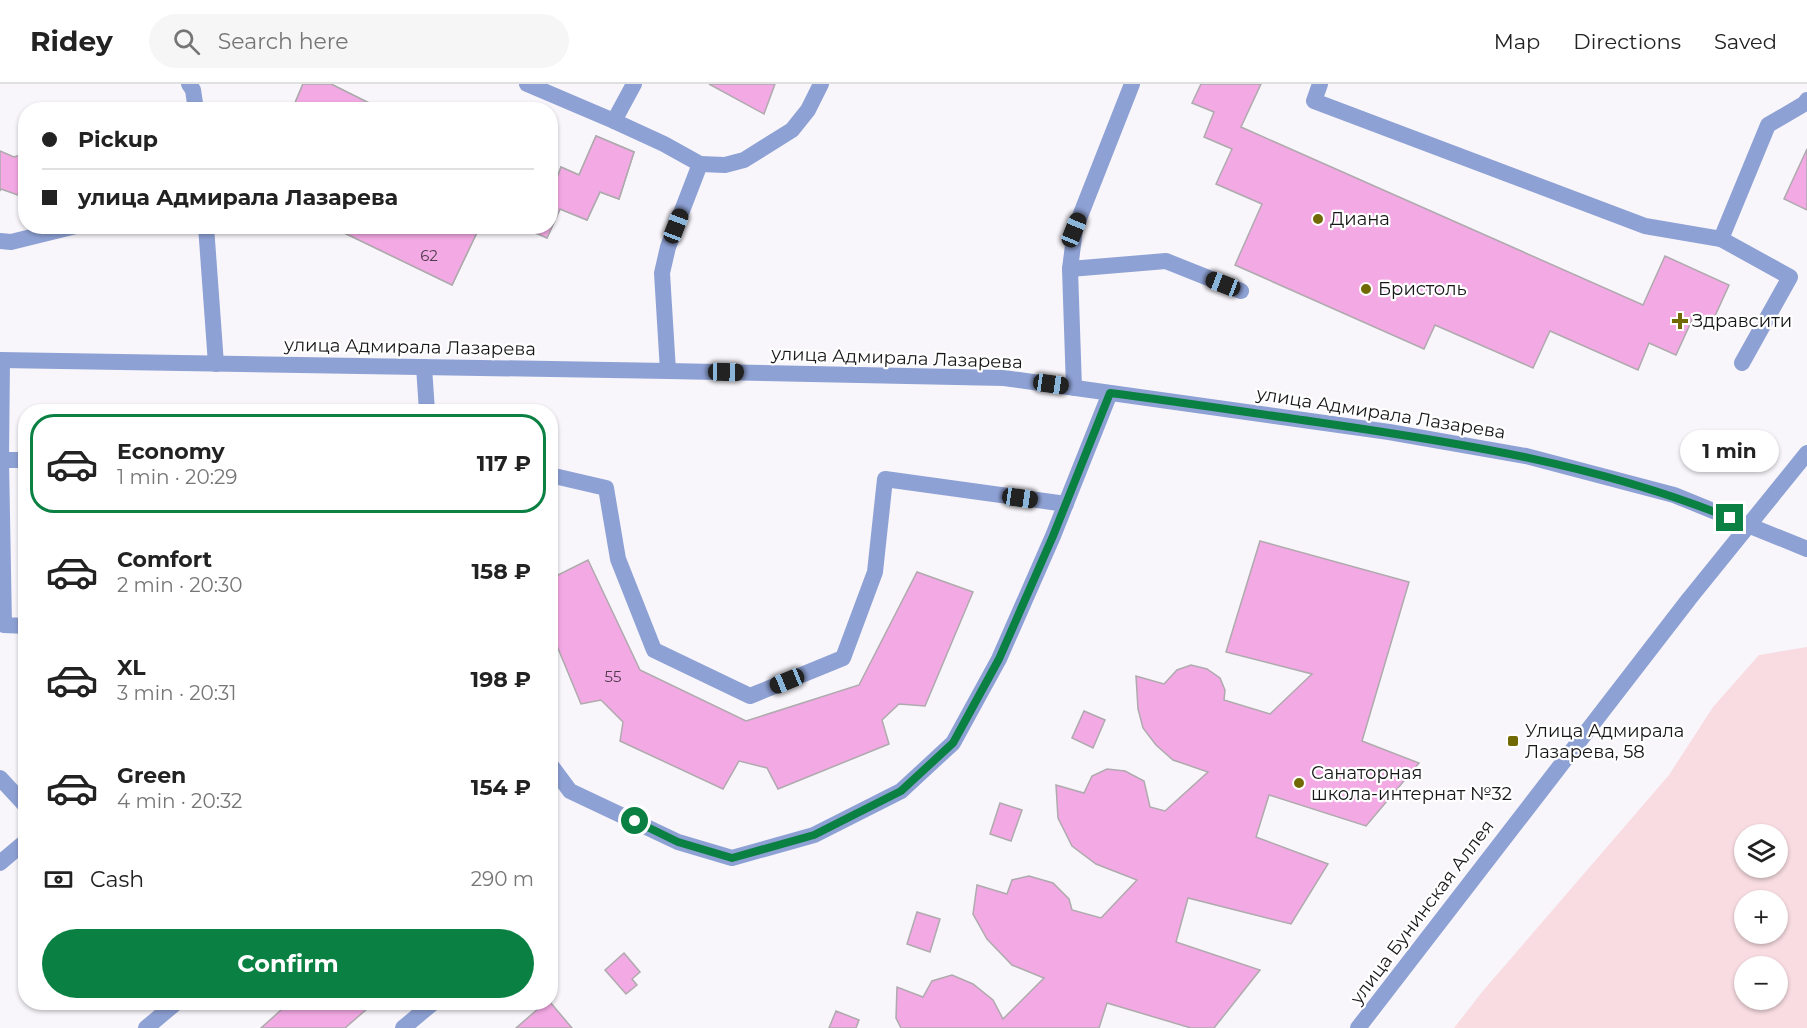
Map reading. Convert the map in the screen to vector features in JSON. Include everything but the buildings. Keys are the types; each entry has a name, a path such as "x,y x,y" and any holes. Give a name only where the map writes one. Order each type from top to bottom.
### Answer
{"street":[{"path":"189,84 193,90 195,102"},
{"path":"527,84 664,144 700,164 725,165 744,160 792,130 808,110 821,84"},
{"path":"614,121 634,84"},
{"path":"1074,388 1070,269 1074,230 1132,84"},
{"path":"1320,84 1314,101 1645,226 1721,239 1790,277 1742,363"},
{"path":"1721,239 1768,125 1807,100"},
{"path":"668,370 662,273 668,247 700,164"},
{"path":"0,241 11,242 44,234"},
{"path":"208,234 216,364"},
{"path":"1070,269 1166,261 1241,291"},
{"path":"1,360 4,625 18,626"},
{"name":"улица Адмирала Лазарева","path":"1,360 668,370 1004,378 1389,432 1518,454 1674,495 1807,549"},
{"path":"424,367 427,404"},
{"path":"558,775 570,791 678,842 732,858 814,835 901,791 953,743 999,659 1066,504 1110,393"},
{"name":"улица Бунинская Аллея","path":"1358,1028 1565,758 1807,453"},
{"path":"1,460 18,460"},
{"path":"558,477 606,488 618,559 654,650 750,696 843,658 875,572 885,479 1066,504"},
{"path":"0,778 18,797"},
{"path":"0,863 18,848"},
{"path":"146,1028 167,1010"},
{"path":"403,1028 424,1010"}],"shaded area":[{"path":"1807,647 1807,1028 1454,1028 1482,992 1669,775 1713,707 1759,655"}],"place":[{"name":"Диана","path":"1318,219"},
{"name":"Бристоль","path":"1366,289"},
{"name":"Здравсити","path":"1680,321"},
{"name":"Улица Адмирала Лазарева, 58","path":"1513,741"},
{"name":"Санаторная школа-интернат №32","path":"1299,783"}],"route":[{"path":"635,821 678,842 732,858 814,835 901,791 953,743 999,659 1053,536 1110,393 1389,432 1518,454 1674,495 1730,518"}]}
